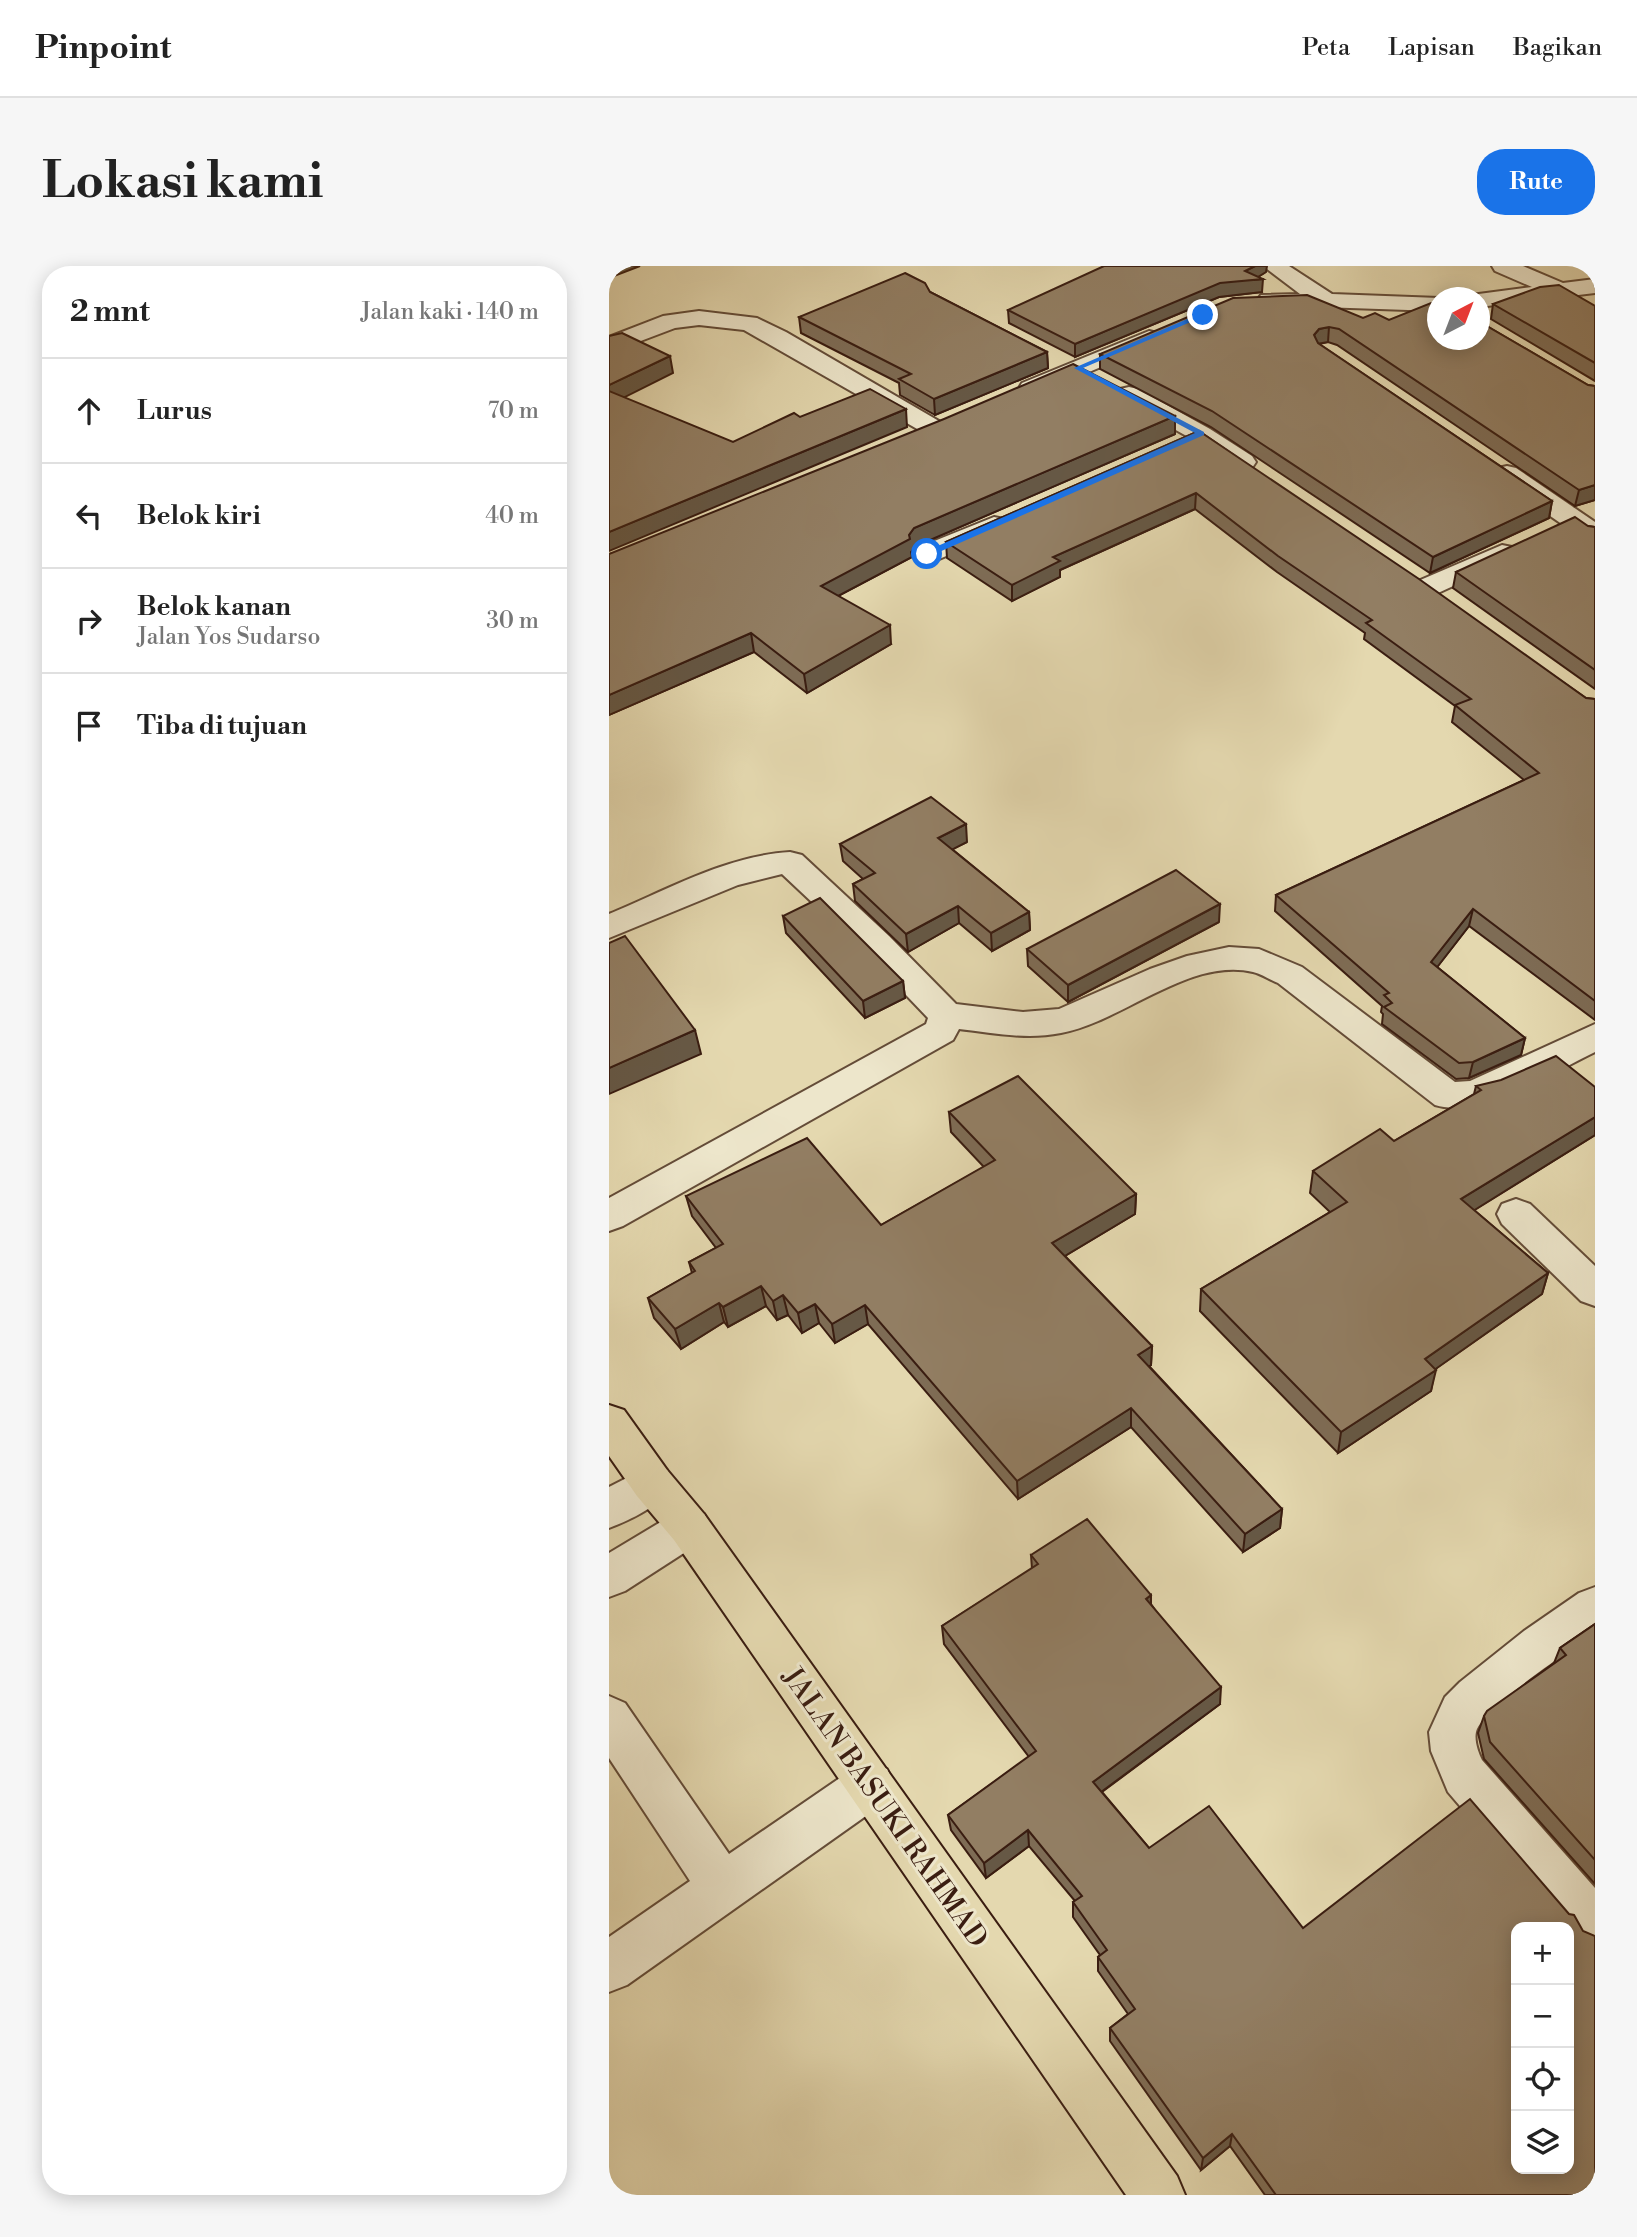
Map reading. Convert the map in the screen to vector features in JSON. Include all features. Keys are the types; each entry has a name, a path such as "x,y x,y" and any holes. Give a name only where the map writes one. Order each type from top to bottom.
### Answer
{"main road":[{"name":"JALAN BASUKI RAHMAD","path":"609,1422 652,1483 689,1527 1159,2195"}],"street":[{"path":"1274,266 1326,301"},
{"path":"1503,266 1557,289"},
{"path":"1490,298 1595,286"},
{"path":"1249,301 1427,304"},
{"path":"616,336 685,319 722,319 749,323 778,337 935,429"},
{"path":"1006,398 1165,331"},
{"path":"1050,356 1077,368 1189,439 1269,480"},
{"path":"910,439 959,419"},
{"path":"1405,571 1439,595 1568,527 1484,459"},
{"path":"927,554 1015,515"},
{"path":"609,928 746,871 778,862 790,863 877,944 946,1014 1023,1024 1061,1021 1088,1012 1162,977 1199,964 1230,959 1259,961 1290,975 1448,1096 1475,1094 1595,1037"},
{"path":"609,1216 941,1031 946,1014"},
{"path":"1516,1214 1595,1290"},
{"path":"609,1509 652,1483"},
{"path":"609,1577 689,1527"},
{"path":"1595,1607 1472,1699 1455,1723 1453,1749 1465,1776 1595,1926"},
{"path":"609,1717 723,1888"},
{"path":"609,1967 870,1785"}],"building":[{"path":"1104,266 1255,266 1245,271 1263,279 1220,283 1075,344 1008,310"},
{"path":"905,273 925,283 930,292 1047,352 934,399 899,379 911,374 799,317"},
{"path":"1559,285 1595,306 1595,363 1493,304 1540,287"},
{"path":"1307,295 1363,318 1375,313 1389,320 1427,305 1427,350 1490,350 1490,328 1588,385 1595,386 1595,485 1579,490 1339,329 1319,329 1314,335 1318,343 1552,501 1433,557 1212,411 1100,354 1233,298"},
{"path":"622,333 670,356 609,385 609,336"},
{"path":"1073,364 1175,416 914,528 909,535 910,539 821,586 890,625 804,674 751,633 609,695 609,554"},
{"path":"870,389 906,409 609,532 609,391 733,442 794,413 800,417"},
{"path":"1199,431 1419,579 1586,698 1595,699 1595,1001 1473,909 1431,962 1525,1038 1473,1062 1459,1063 1384,1007 1392,1003 1384,995 1389,993 1276,895 1539,773 1455,705 1471,699 1366,623 1372,620 1278,556 1196,493 1053,557 1060,561 1012,585 946,542"},
{"path":"1575,517 1588,526 1595,527 1595,670 1456,572"},
{"path":"931,797 966,824 938,838 1029,912 991,933 958,906 906,934 853,884 875,873 840,844"},
{"path":"1176,870 1220,904 1068,985 1027,949"},
{"path":"820,898 903,981 863,1001 783,916"},
{"path":"625,936 695,1030 609,1068 609,943"},
{"path":"1556,1056 1595,1087 1595,1117 1461,1199 1548,1273 1425,1359 1436,1370 1341,1432 1201,1289 1347,1202 1313,1171 1380,1129 1394,1141 1481,1090 1476,1086 1501,1080"},
{"path":"1018,1076 1136,1194 1052,1243 1152,1346 1138,1355 1282,1509 1245,1534 1131,1408 1017,1481 865,1305 832,1324 815,1304 798,1313 783,1295 773,1301 761,1286 723,1307 719,1303 675,1329 648,1298 695,1271 689,1262 723,1244 686,1196 807,1138 881,1225 995,1160 949,1112"},
{"path":"1087,1519 1151,1595 1146,1599 1221,1687 1093,1782 1149,1848 1209,1806 1303,1928 1470,1799 1569,1914 1574,1915 1583,1931 1595,1936 1595,2195 1276,2195 1232,2134 1203,2158 1110,2028 1135,2009 1098,1957 1107,1950 1073,1902 1082,1896 1028,1830 984,1863 948,1815 1036,1751 942,1626 1038,1564 1031,1555"},
{"path":"1595,1624 1595,1860 1490,1742 1484,1716 1487,1711 1566,1655 1560,1648"}],"route":[{"path":"927,554 1201,433 1077,368 1203,315"}]}
